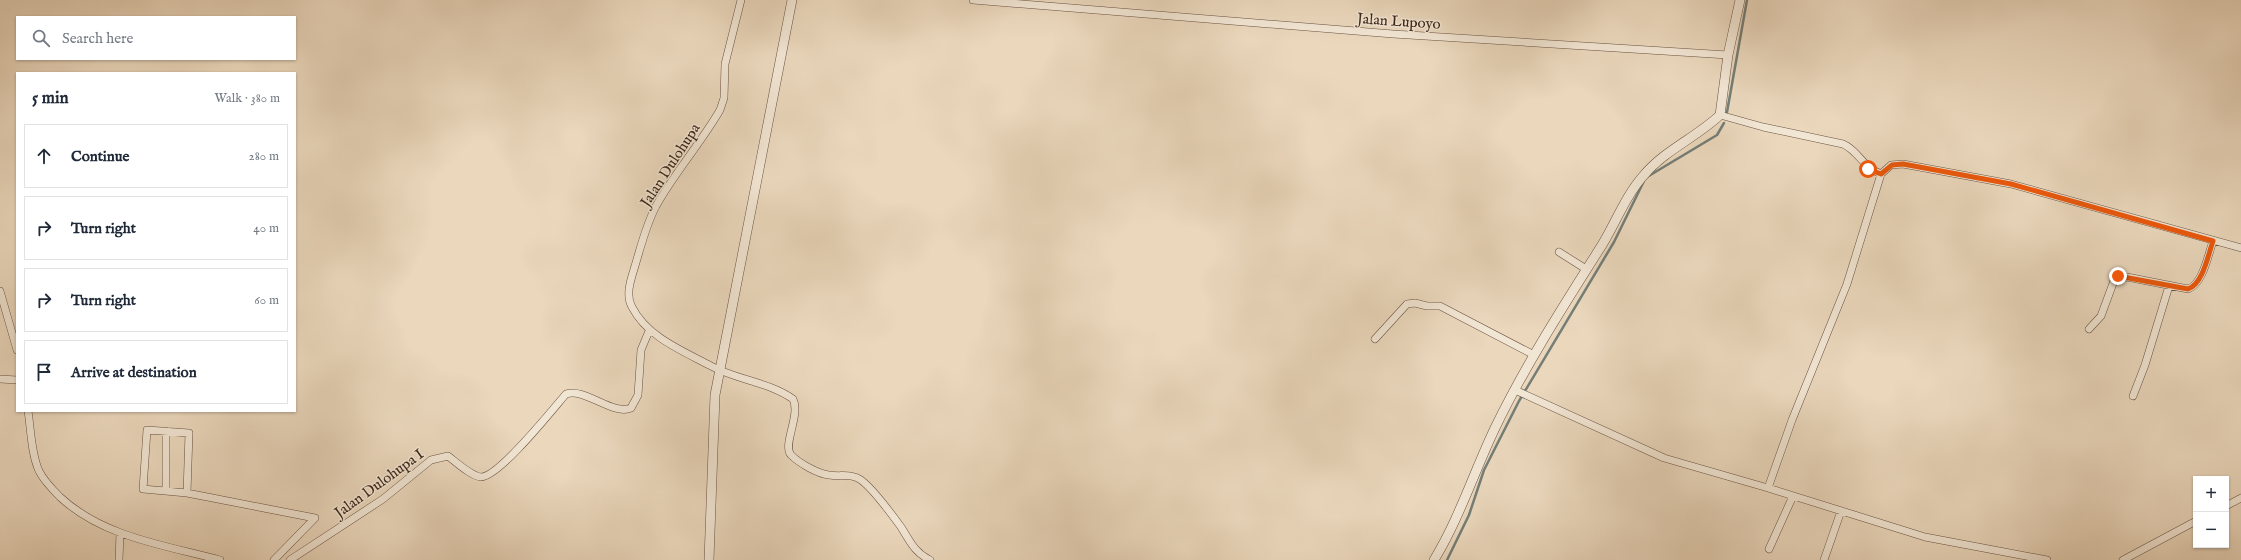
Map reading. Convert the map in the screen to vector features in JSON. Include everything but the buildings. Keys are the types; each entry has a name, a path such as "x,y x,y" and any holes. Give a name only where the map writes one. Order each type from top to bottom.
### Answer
{"street":[{"name":"Jalan Dulohupa","path":"741,0 725,64 724,98 720,110 656,206 644,236 634,269 629,289 631,304 650,331 719,371 774,389 793,399 796,412 789,449 792,455 822,474 852,476 862,480 900,526 914,550 930,560"},
{"path":"709,560 713,418 719,371 792,0"},
{"name":"Jalan Lupoyo","path":"973,0 1401,35 1728,57"},
{"path":"1434,560 1447,538 1475,472 1520,393 1530,353 1582,267 1643,176 1657,162 1720,115 1728,57 1740,0"},
{"path":"1720,115 1764,127 1843,144 1851,148 1868,169 1881,174"},
{"path":"1768,488 1792,420 1847,284 1881,174 1892,165 1903,164 2011,184 2241,248"},
{"path":"2089,329 2101,316 2113,281 2118,276 2188,289 2195,285 2213,241"},
{"path":"1559,252 1582,267"},
{"path":"2133,396 2145,365 2169,286"},
{"path":"0,291 16,347"},
{"path":"1375,339 1404,306 1415,303 1427,306 1440,306 1530,353"},
{"name":"Jalan Dulohupa I","path":"290,560 383,499 431,460 448,456 478,476 489,475 538,428 566,394 574,393 615,407 631,408 638,395 641,350 650,331"},
{"path":"0,379 16,380"},
{"path":"1520,393 1664,458 1925,536 2043,560"},
{"path":"28,412 37,467 45,481 84,517 120,533 220,560"},
{"path":"186,493 188,433 147,430 143,489 186,493 315,518 274,560"},
{"path":"166,431 166,491"},
{"path":"1769,549 1793,496"},
{"path":"2229,504 2241,498"},
{"path":"1824,560 1841,511"},
{"path":"2123,560 2193,523"},
{"path":"119,560 120,533"}],"waterway":[{"path":"1727,112 1747,0"},
{"path":"1647,177 1717,135 1724,123"},
{"path":"1447,560 1469,515 1484,470 1519,401 1614,242 1644,181"}],"route":[{"path":"1868,169 1881,174 1892,165 1903,164 1921,166 2011,184 2127,218 2213,241 2203,270 2192,288 2188,289 2169,286 2127,276 2118,276"}]}
